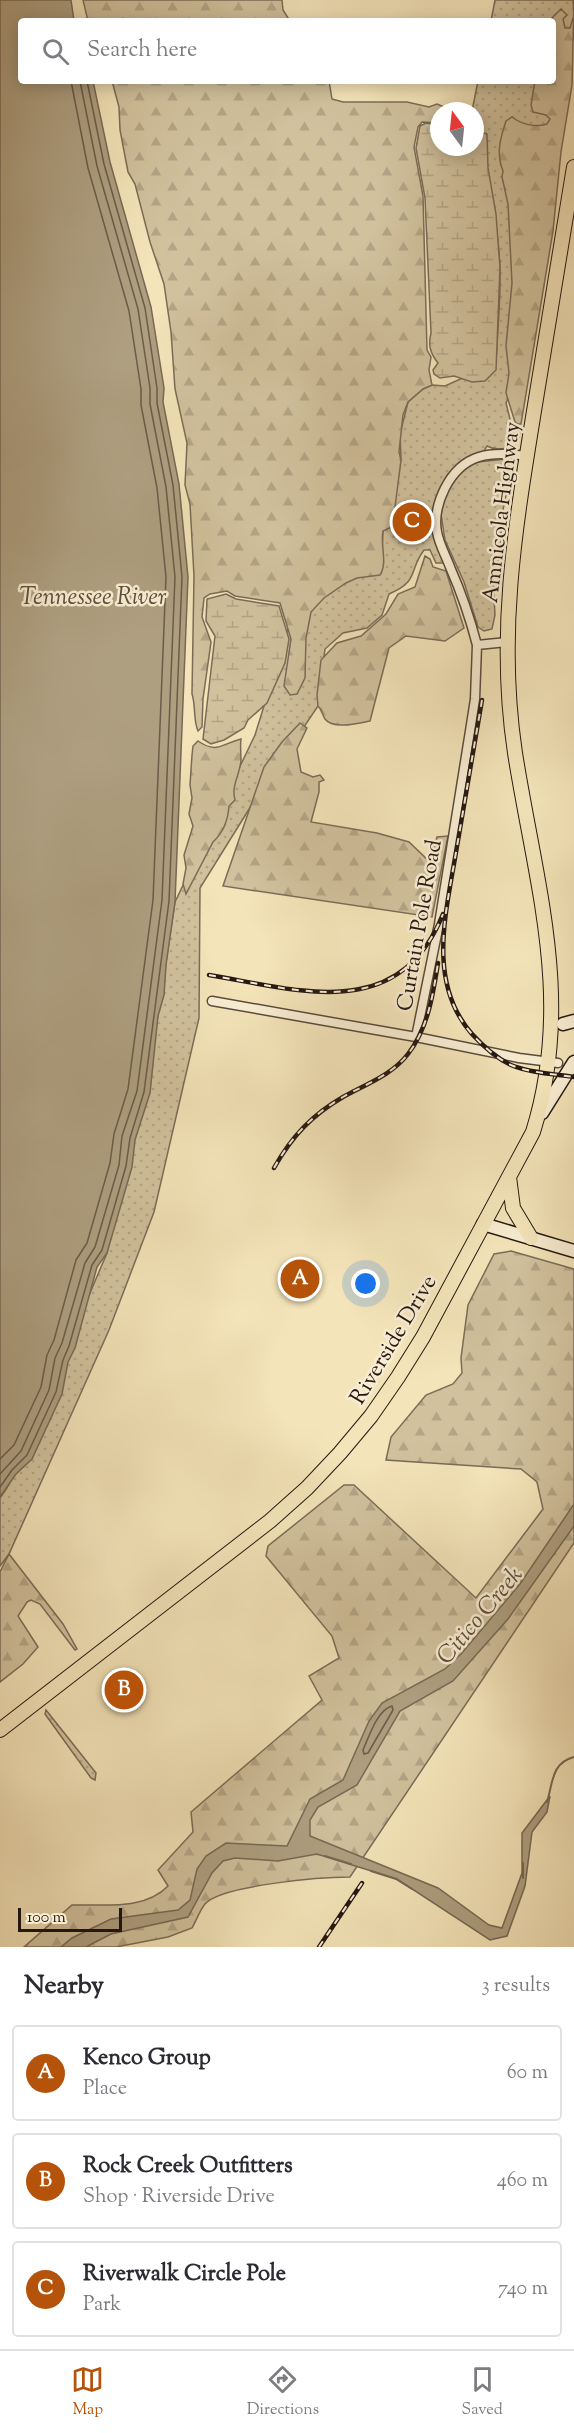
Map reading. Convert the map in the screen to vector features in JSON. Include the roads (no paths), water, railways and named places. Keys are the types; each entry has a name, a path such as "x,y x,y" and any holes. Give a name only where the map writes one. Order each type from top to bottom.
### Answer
{"main road":[{"name":"Amnicola Highway","path":"561,1039 568,1022 561,954 515,754 510,714 507,642 512,545 574,167"},
{"name":"Riverside Drive","path":"0,1730 270,1521 324,1470 363,1425 398,1377 423,1337 542,1113 558,1063 561,1039"},
{"path":"542,1113 574,1062"},
{"path":"508,1177 513,1208 531,1238"},
{"path":"483,1224 574,1251"}],"street":[{"name":"Curtain Pole Road","path":"212,1001 416,1037 439,924 475,699 477,645 463,598 437,533 437,504 456,470 468,461 482,455 504,453 527,456"},
{"path":"477,645 507,642"},
{"path":"416,1037 519,1058 558,1063"}],"water":[{"name":"Tennessee River","path":"0,0 71,0 74,18 18,18 18,84 94,84 110,162 151,307 164,388 163,402 179,484 188,577 175,902 164,995 158,1016 150,1093 135,1140 132,1167 107,1253 97,1267 75,1348 68,1362 62,1394 32,1459 16,1474 0,1497"},
{"path":"574,1504 574,1526 508,1619 453,1681 400,1711 357,1785 318,1807 310,1820 310,1836 438,1888 489,1925 502,1928 522,1873 522,1833 550,1796 547,1812 532,1832 525,1886 507,1936 490,1940 397,1879 317,1854 278,1861 235,1858 223,1861 212,1873 188,1917 111,1934 86,1947 61,1947 72,1938 111,1919 178,1910 190,1900 197,1869 206,1856 226,1843 287,1846 310,1799 343,1780 369,1721 382,1703 445,1669 461,1654 520,1584"}],"waterway":[{"path":"547,1802 557,1769 566,1760 574,1757"},
{"path":"325,1856 351,1864"},
{"path":"523,1863 523,1878"},
{"path":"371,1871 396,1879 412,1889"}],"railway":[{"path":"482,700 444,926 443,949 449,994 458,1015 472,1034 500,1059 526,1070 574,1077"},
{"path":"209,975 311,991 343,991 373,986 401,972 424,949 443,914"},
{"path":"274,1168 288,1146 312,1119 343,1097 394,1068 408,1054 425,1022 432,999 438,963"},
{"path":"319,1947 362,1883"}],"place":[{"name":"Riverwalk Circle Pole","path":"412,522"},
{"name":"Kenco Group","path":"300,1279"},
{"name":"Rock Creek Outfitters","path":"124,1690"}],"water label":[{"name":"Citico Creek","path":"479,1615"}]}
